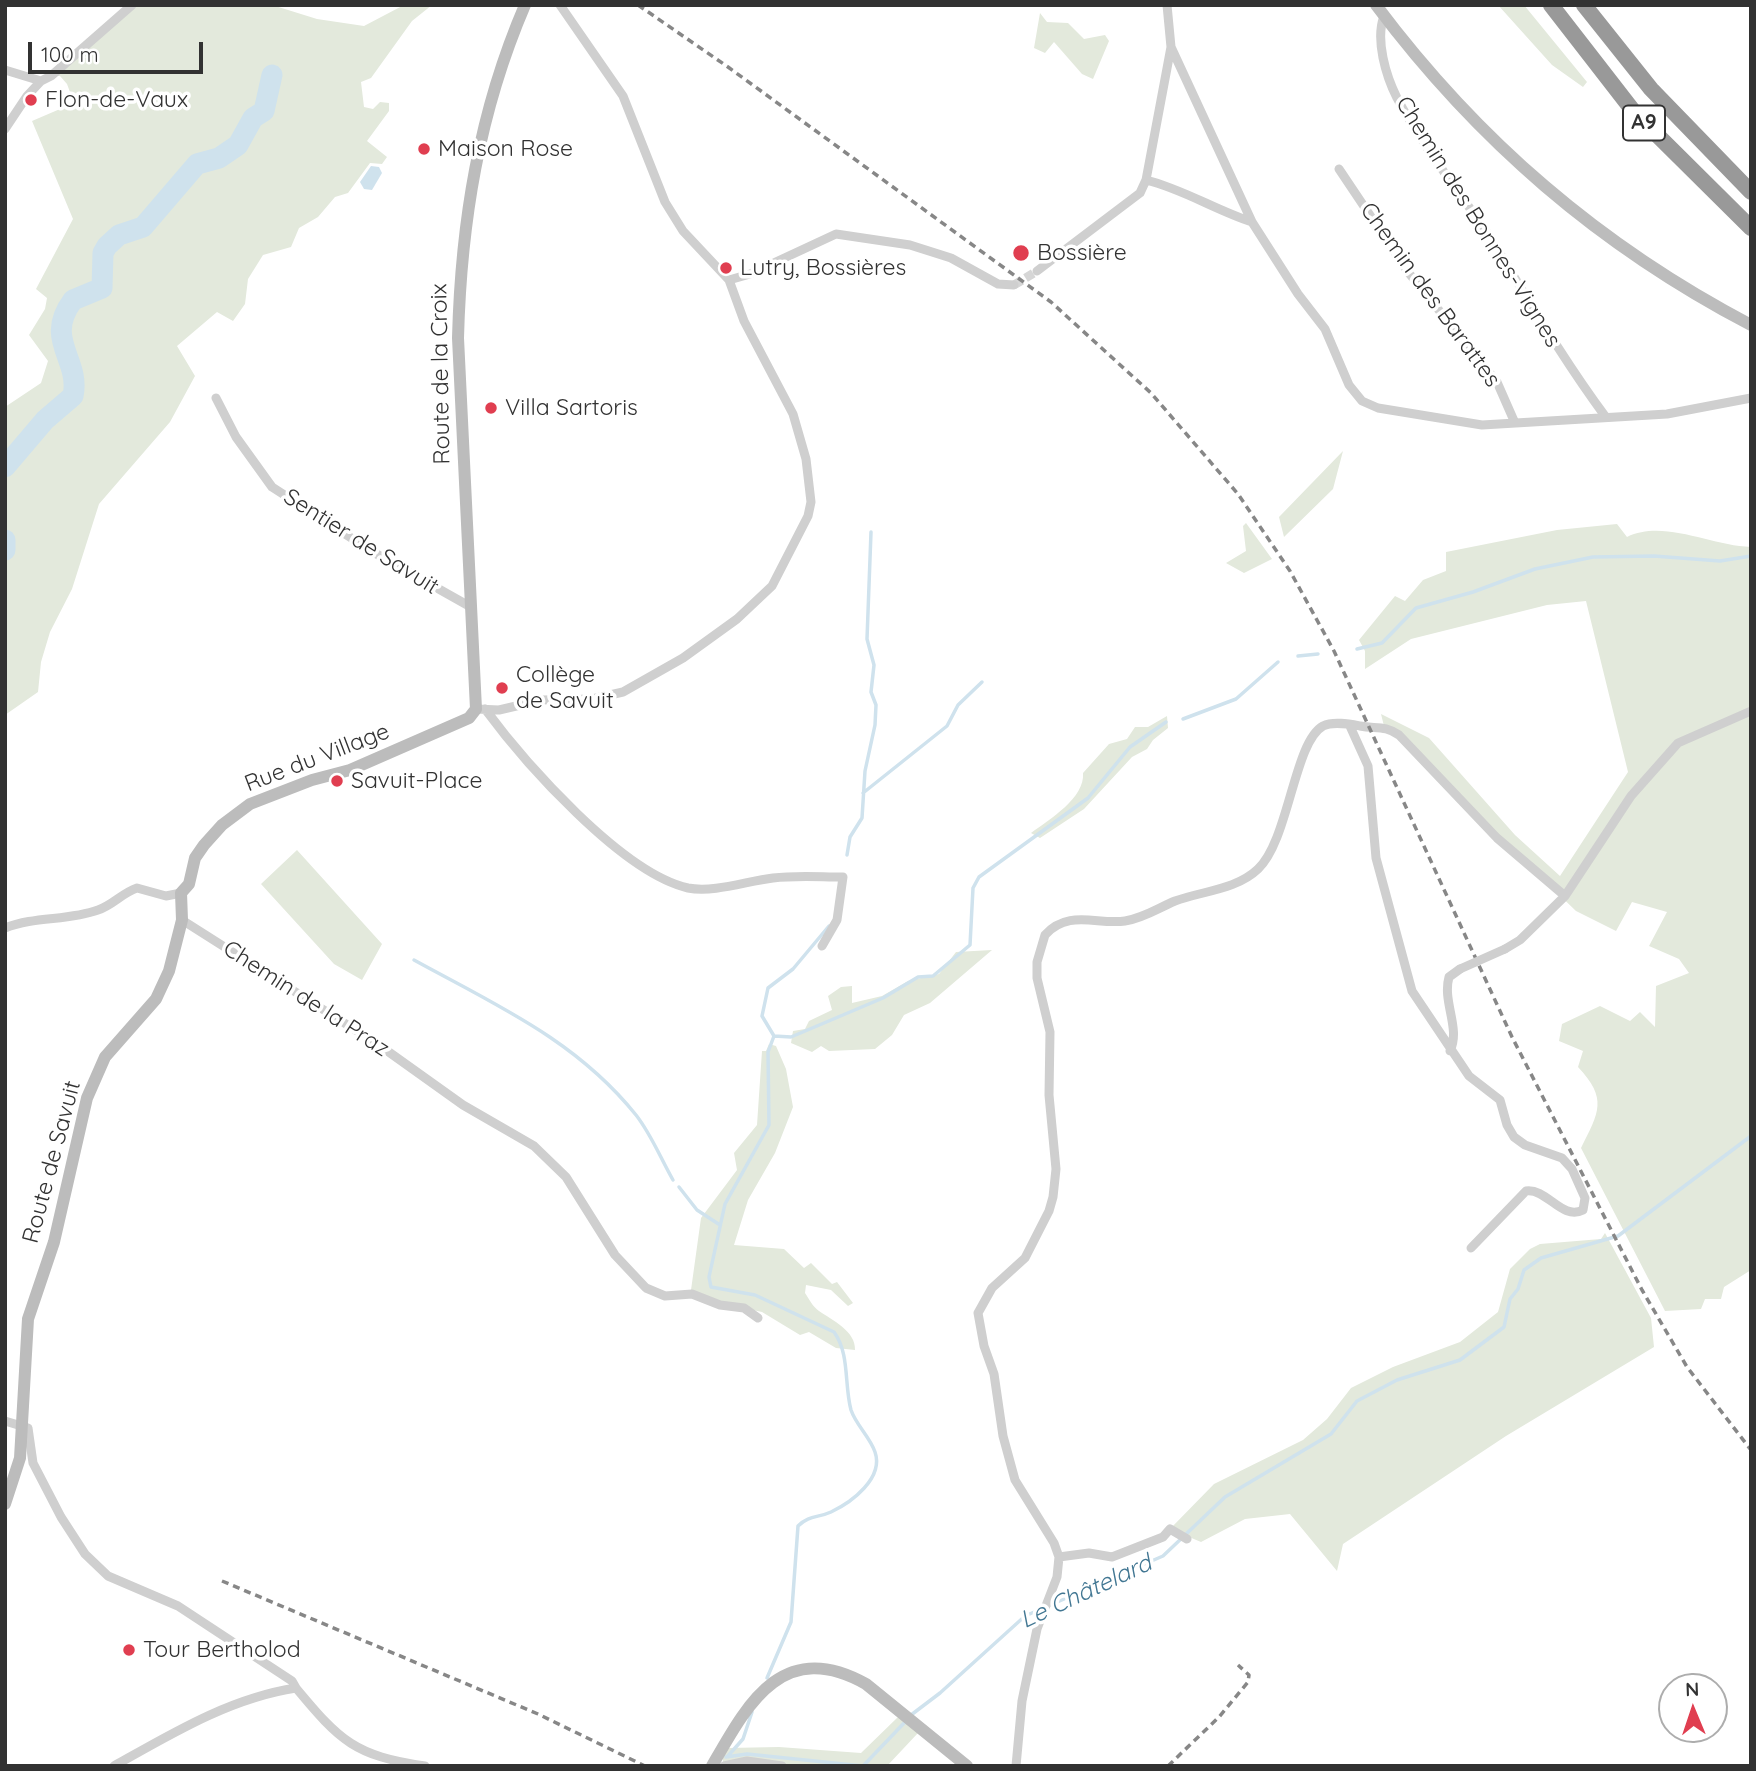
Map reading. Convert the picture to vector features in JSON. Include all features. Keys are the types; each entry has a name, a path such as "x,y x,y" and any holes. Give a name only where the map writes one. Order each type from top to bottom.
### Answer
{"highway":[{"name":"A9","path":"1551,5 1634,112 1751,228"},
{"name":"A9","path":"1584,5 1651,89 1751,192"}],"street":[{"path":"5,129 41,81 51,76 132,5"},
{"name":"Route de la Croix","path":"480,709 468,606 458,338 461,265 471,187 487,113 507,47 525,5"},
{"path":"480,709 499,710 542,700 593,699 623,692 694,650 737,620 772,586 808,516 811,502 806,459 793,414 744,321 729,280 683,231 664,202 623,96 560,5"},
{"path":"1037,271 1140,193 1146,180 1171,47 1167,5"},
{"path":"1376,5 1442,87 1526,172 1622,249 1682,288 1751,325"},
{"name":"Chemin des Bonnes-Vignes","path":"1384,16 1380,41 1396,97 1490,238 1574,374 1605,416"},
{"path":"1171,47 1252,222 1325,329 1349,385 1362,401 1378,408 1482,425 1667,414 1751,398"},
{"path":"5,70 41,81"},
{"name":"Chemin des Barattes","path":"1339,169 1408,272 1497,382 1515,423"},
{"path":"1146,180 1175,187 1217,211 1252,222"},
{"path":"729,280 784,259 836,234 910,245 951,258 998,284 1014,285"},
{"name":"Sentier de Savuit","path":"216,398 236,437 272,487 373,552 468,606"},
{"path":"480,709 541,778 589,824 614,846 659,875 688,888 776,878 843,877 837,920 822,946"},
{"name":"Rue du Village","path":"181,893 189,884 195,858 204,845 222,825 250,804 287,789 350,771 469,718 480,709"},
{"path":"1450,1051 1456,1040 1445,991 1449,977 1520,940 1565,896 1631,796 1678,743 1751,711"},
{"path":"1016,1766 1022,1700 1042,1614 1058,1577 1059,1557 1054,1543 1015,1480 1003,1436 994,1374 984,1346 979,1310 992,1288 1025,1258 1049,1211 1053,1197 1056,1169 1049,1104 1050,1032 1037,978 1037,962 1045,935 1075,919 1111,921 1142,917 1173,902 1247,878 1269,855 1313,736 1323,726 1345,724 1384,726 1399,735 1497,838 1565,896"},
{"path":"1345,724 1368,766 1376,858 1412,991 1469,1076 1500,1100 1507,1125 1514,1136 1525,1145 1563,1158 1578,1178 1585,1198 1583,1210 1573,1212 1563,1209 1538,1192 1526,1191 1471,1248"},
{"path":"5,928 25,920 73,916 99,910 137,888 166,896 181,893"},
{"name":"Route de Savuit","path":"5,1504 17,1473 28,1319 54,1242 87,1098 105,1056 156,999 169,971 182,920 181,893"},
{"name":"Chemin de la Praz","path":"182,920 379,1045 428,1081 534,1146 565,1177 615,1255 646,1288 665,1296 692,1294 720,1305 744,1308 758,1318"},
{"path":"5,1421 28,1428 33,1463 61,1517 85,1554 108,1576 178,1606 292,1681 343,1740 361,1752 395,1762 425,1766"},
{"path":"1059,1557 1089,1553 1112,1557 1174,1531 1187,1539"},
{"path":"782,1766 747,1761 722,1766 712,1765 752,1699 777,1680 796,1673 818,1670 848,1675 866,1684 967,1766"},
{"path":"114,1766 186,1725 279,1690 296,1688"}],"shaded area":[{"path":"132,5 272,5 317,19 364,26 404,5 432,5 412,21 371,78 361,82 364,107 373,109 380,102 389,103 389,111 367,141 387,157 382,164 370,163 348,193 335,197 318,217 299,228 291,247 263,255 248,279 245,304 233,321 217,312 177,346 195,376 170,422 99,504 72,589 50,632 41,662 38,692 5,715 5,407 41,383 48,361 29,335 45,309 47,298 36,289 73,219 32,121 74,103 67,84 60,76 51,76"},
{"path":"1498,5 1524,5 1587,82 1583,87 1552,65"},
{"path":"1040,13 1047,22 1068,23 1084,39 1105,35 1109,41 1093,79 1082,74 1054,42 1045,53 1034,48"},
{"path":"1343,451 1333,489 1284,537 1279,517"},
{"path":"1246,523 1272,559 1244,573 1226,563 1246,551 1243,526"},
{"path":"1617,524 1627,537 1641,532 1672,532 1751,547 1751,1270 1724,1287 1721,1299 1705,1299 1701,1309 1665,1311 1581,1148 1596,1115 1597,1106 1594,1088 1578,1067 1583,1051 1559,1041 1562,1024 1600,1006 1630,1021 1640,1012 1655,1027 1656,986 1689,973 1679,959 1649,946 1667,912 1632,902 1616,931 1576,911 1384,726 1381,714 1429,738 1515,835 1560,876 1628,772 1586,601 1547,605 1411,639 1365,669 1365,651 1359,640 1395,596 1405,601 1423,580 1446,571 1446,552 1557,530"},
{"path":"1167,716 1168,728 1153,740 1147,749 1132,757 1084,809 1040,838 1031,833 1065,807 1078,791 1083,773 1109,744 1127,739 1135,727 1148,727"},
{"path":"297,850 382,944 362,980 334,964 261,884"},
{"path":"992,950 930,1003 904,1015 892,1035 875,1049 829,1051 821,1046 812,1052 791,1043 793,1031 805,1029 809,1021 832,1010 828,996 841,987 852,986 852,1003 882,996 908,981 939,974 956,952"},
{"path":"769,1044 776,1046 786,1069 793,1107 775,1153 748,1200 734,1245 784,1249 804,1268 811,1263 832,1284 837,1282 853,1303 848,1306 831,1290 806,1285 805,1293 817,1309 852,1337 855,1350 836,1348 809,1332 800,1335 762,1312 721,1303 691,1290 701,1218 737,1170 734,1153 757,1125 762,1051 766,1051"},
{"path":"1605,1233 1651,1318 1654,1347 1506,1436 1343,1544 1337,1571 1290,1514 1245,1519 1201,1542 1170,1529 1214,1484 1303,1440 1327,1419 1351,1388 1393,1367 1460,1342 1498,1312 1510,1269 1530,1249 1540,1244 1601,1239"},
{"path":"898,1717 918,1733 887,1766 782,1766 747,1761 723,1766 723,1758 728,1748 779,1747 861,1753"}],"water":[{"path":"371,166 379,167 382,173 372,190 364,189 360,182"}],"waterway":[{"path":"5,467 45,420 73,396 72,371 61,327 73,300 102,288 103,253 107,246 119,235 143,227 197,164 219,158 238,145 253,118 264,111 272,75"},
{"path":"847,855 850,837 862,818 865,771 875,725 876,705 871,692 874,665 867,639 871,532"},
{"path":"5,540 5,550"},
{"path":"1357,649 1382,643 1416,608 1473,592 1535,569 1593,557 1654,556 1720,561 1751,556"},
{"path":"1298,656 1318,654"},
{"path":"1183,719 1236,699 1278,662"},
{"path":"863,793 947,726 958,705 982,682"},
{"path":"774,1036 791,1037 883,998 918,977 933,976 970,945 973,888 979,877 1088,798 1130,747 1166,722"},
{"path":"774,1036 762,1016 768,988 793,969 829,926"},
{"path":"414,960 533,1026 588,1065 636,1115 673,1180"},
{"path":"767,1678 791,1622 798,1526 810,1518 831,1512 857,1495 871,1480 877,1462 873,1447 851,1410 845,1359 834,1332 755,1295 711,1287 709,1277 725,1204 769,1125 768,1052 774,1036"},
{"name":"Le Châtelard","path":"911,1715 940,1693 1025,1616 1163,1556 1225,1497 1331,1434 1357,1401 1397,1380 1460,1360 1504,1327 1510,1299 1518,1289 1524,1270 1541,1258 1618,1236 1751,1136"},
{"path":"679,1187 697,1210 720,1225"},
{"name":"Le Châtelard","path":"727,1757 743,1739 752,1712"},
{"name":"Le Châtelard","path":"863,1766 906,1721"},
{"name":"Le Châtelard","path":"726,1757 747,1754 863,1766"}],"tunnel":[{"path":"1014,285 1037,271"}],"railway":[{"path":"638,5 728,67 1051,302 1151,393 1238,494 1290,571 1334,651 1512,1037 1642,1290 1687,1367 1751,1450"},
{"path":"222,1581 538,1714 645,1766"},
{"path":"1168,1766 1219,1717 1248,1682 1249,1675 1238,1665"}],"place":[{"name":"Flon-de-Vaux","path":"31,100"},
{"name":"Maison Rose","path":"424,149"},
{"name":"Bossière","path":"1021,253"},
{"name":"Lutry, Bossières","path":"726,268"},
{"name":"Villa Sartoris","path":"491,408"},
{"name":"Collège de Savuit","path":"502,688"},
{"name":"Savuit-Place","path":"337,781"},
{"name":"Tour Bertholod","path":"129,1650"}]}
